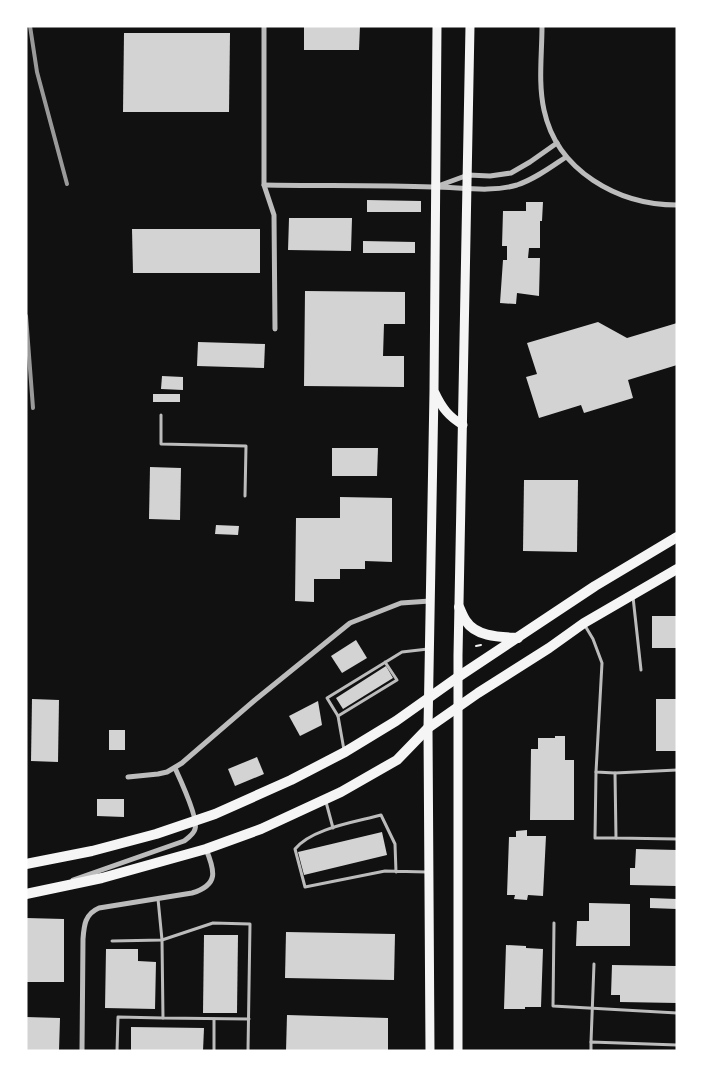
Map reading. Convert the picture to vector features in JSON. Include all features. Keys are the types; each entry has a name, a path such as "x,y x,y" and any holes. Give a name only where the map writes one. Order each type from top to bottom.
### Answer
{"main road":[{"path":"430,1051 428,698 434,391 437,26"},
{"path":"458,1051 458,677 470,26"},
{"path":"434,391 442,408 452,419 463,425"},
{"path":"26,864 122,844 195,821 278,786 345,752 396,721 458,677 595,586 677,537"},
{"path":"26,894 109,876 206,849 261,829 326,800 397,760 428,728 584,623 677,569"},
{"path":"459,607 466,623 478,632 494,636 518,638"}],"street":[{"path":"264,26 264,185 274,215 276,328"},
{"path":"542,26 541,85 543,102 550,130 566,157 599,184 628,198 664,205 677,205"},
{"path":"435,187 468,175 490,176 511,173 557,143"},
{"path":"264,185 484,189 516,185 539,175 566,157"},
{"path":"128,777 158,774 175,768 269,688 350,623 401,603 430,602"},
{"path":"41,891 184,841 195,829 195,821 187,794 175,768"},
{"path":"82,1051 83,939 86,918 99,908 192,893 208,886 214,874 206,849"}],"lane":[{"path":"161,415 161,444 246,446 245,496"},
{"path":"633,594 641,670"},
{"path":"584,623 593,639 602,663 596,772 595,838 677,839"},
{"path":"345,752 338,716 327,698 344,687 360,680 402,652 429,649"},
{"path":"338,716 368,695 397,680 385,662"},
{"path":"344,687 347,691"},
{"path":"596,772 677,770"},
{"path":"615,773 616,838"},
{"path":"326,800 333,828"},
{"path":"396,872 395,844 381,816 333,828 301,842 295,849 305,887 385,872 396,872 430,872"},
{"path":"158,898 162,940 163,1018"},
{"path":"112,941 162,940 213,923 250,924 248,1051"},
{"path":"554,924 553,1006 677,1013"},
{"path":"591,1051 594,964"},
{"path":"117,1051 118,1017 249,1019"},
{"path":"214,1019 214,1051"},
{"path":"591,1042 677,1045"}],"path":[{"path":"476,646 480,645"}],"building":[{"path":"304,26 360,26 359,50 304,50"},
{"path":"124,33 230,33 229,112 123,112"},
{"path":"367,200 421,201 421,212 367,212"},
{"path":"526,202 543,202 542,221 540,221 540,248 529,248 528,258 540,258 539,296 517,293 516,304 500,303 503,260 507,260 507,246 502,246 503,211 526,211"},
{"path":"289,218 352,218 351,251 288,250"},
{"path":"132,229 260,229 260,273 133,273"},
{"path":"363,241 415,242 415,253 363,253"},
{"path":"305,291 405,292 405,324 384,324 383,356 404,356 404,387 304,386"},
{"path":"598,322 627,338 677,323 677,365 628,380 633,398 584,413 581,405 539,418 526,377 537,374 527,343"},
{"path":"198,342 265,344 264,368 197,366"},
{"path":"162,376 183,377 183,390 161,389"},
{"path":"153,394 180,394 180,402 153,402"},
{"path":"332,448 378,448 377,476 332,476"},
{"path":"150,467 181,468 180,520 149,519"},
{"path":"524,480 578,480 577,552 523,551"},
{"path":"340,497 392,498 392,562 365,561 365,569 340,569 340,579 314,579 314,602 295,601 296,518 340,518"},
{"path":"216,525 239,526 238,535 215,534"},
{"path":"652,616 677,616 677,648 652,648"},
{"path":"356,640 367,658 342,673 331,656"},
{"path":"386,666 393,678 343,709 336,698"},
{"path":"32,699 59,700 58,762 31,761"},
{"path":"656,699 677,699 677,751 656,751"},
{"path":"318,701 322,725 300,736 289,716"},
{"path":"109,730 125,730 125,750 109,750"},
{"path":"555,736 565,736 565,760 574,760 574,820 530,820 531,749 538,749 538,738 555,738"},
{"path":"257,757 264,774 235,786 228,769"},
{"path":"97,799 124,799 124,817 97,816"},
{"path":"527,830 527,836 546,836 543,896 528,895 527,900 514,899 515,895 507,895 509,837 516,837 516,831"},
{"path":"382,832 387,855 304,875 298,852"},
{"path":"636,849 677,850 677,886 630,885 630,868 635,868"},
{"path":"650,898 677,899 677,909 650,908"},
{"path":"589,903 630,904 630,946 576,946 577,921 589,921"},
{"path":"26,918 64,919 64,982 26,982"},
{"path":"286,932 395,934 394,980 285,978"},
{"path":"204,935 238,935 237,1013 203,1013"},
{"path":"506,945 543,949 541,1007 504,1009"},
{"path":"106,949 138,949 138,961 156,962 155,1009 105,1008"},
{"path":"612,965 677,966 677,1003 620,1002 620,995 611,995"},
{"path":"287,1015 388,1018 388,1051 286,1051"},
{"path":"26,1017 60,1018 59,1051 26,1051"},
{"path":"131,1027 204,1028 203,1051 131,1051"}],"railway":[{"path":"30,26 37,72 67,184"},
{"path":"26,316 33,408"}]}
